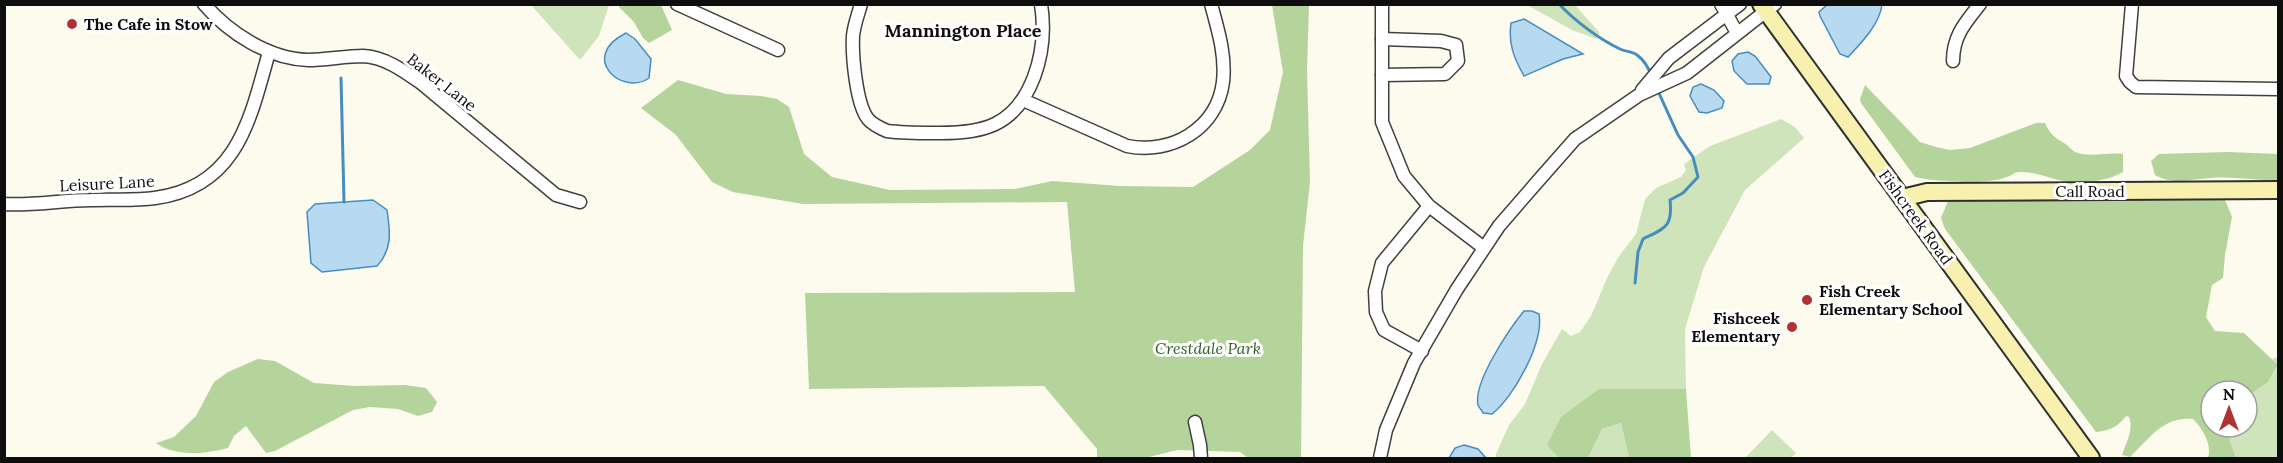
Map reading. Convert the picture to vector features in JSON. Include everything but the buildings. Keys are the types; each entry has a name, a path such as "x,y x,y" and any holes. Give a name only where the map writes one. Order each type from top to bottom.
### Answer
{"main road":[{"name":"Fishcreek Road","path":"1767,7 2091,459"},
{"name":"Call Road","path":"1902,198 1938,192 2278,190"}],"street":[{"name":"Baker Lane","path":"204,4 236,32 269,52 288,58 307,60 365,56 398,67 421,83 556,195 580,202"},
{"path":"677,4 702,10 778,50"},
{"path":"861,4 854,36 855,70 866,116 879,128 896,132 977,131 1003,120 1023,100 1041,55 1043,30 1041,4"},
{"path":"1023,100 1127,146 1158,148 1180,141 1189,136 1209,116 1221,89 1223,55 1211,4"},
{"path":"1382,4 1382,122 1404,177 1429,206 1484,248"},
{"path":"1380,459 1386,430 1422,351 1457,289 1499,226 1575,139 1660,78 1670,58 1724,9 1740,4"},
{"path":"1953,61 1955,39 1980,4"},
{"path":"2132,4 2126,76 2136,87 2278,89"},
{"path":"1660,78 1687,73 1767,7"},
{"path":"1724,9 1737,33"},
{"path":"1382,39 1441,41 1456,45 1458,61 1445,74 1382,75"},
{"name":"Leisure Lane","path":"4,204 154,198 185,191 199,185 217,172 232,155 269,52"},
{"path":"1422,351 1384,330 1376,312 1375,291 1382,262 1429,206"},
{"path":"1196,422 1201,459"}],"green space":[{"path":"531,5 609,5 599,36 580,60"},
{"path":"619,5 661,5 672,30 649,43"},
{"name":"Crestdale Park","path":"1272,5 1309,5 1307,70 1310,182 1303,246 1301,458 1248,458 1240,452 1177,450 1145,458 1097,458 1097,449 1044,386 809,389 805,293 1075,292 1067,202 803,204 733,192 712,182 676,135 641,108 678,80 726,94 777,99 789,107 804,154 832,177 890,190 1015,189 1052,181 1120,186 1193,187 1250,150 1270,130 1283,72"},
{"path":"1527,5 1575,5 1599,32 1597,39 1572,30"},
{"path":"1865,85 1920,142 1950,150 1970,148 2036,123 2045,123 2053,135 2075,152 2087,155 2123,154 2123,172 2098,181 2078,182 2020,172 1982,182 1941,181 1915,177 1861,103 1860,99"},
{"path":"1781,119 1795,127 1804,138 1745,190 1704,267 1685,329 1686,389 1599,389 1547,445 1559,458 1496,458 1509,425 1525,404 1542,364 1562,329 1571,336 1580,332 1591,316 1608,276 1619,256 1636,234 1645,199 1656,188 1681,177 1686,170 1684,164 1710,146"},
{"path":"2228,152 2278,154 2278,180 2219,178 2168,180 2155,175 2151,161 2159,154"},
{"path":"1964,195 2223,195 2232,217 2223,278 2212,285 2206,317 2215,331 2244,333 2278,365 2268,382 2259,388 2259,379 2199,379 2199,426 2193,419 2173,421 2157,430 2130,457 2122,455 2130,431 2129,417 2126,416 2113,427 2096,432 1945,229 1941,218 1948,201"},
{"path":"2278,357 2278,366 2272,359"},
{"path":"258,359 275,361 314,383 355,386 405,385 426,388 437,402 432,412 418,416 398,409 370,407 353,410 275,451 266,453 246,426 234,436 228,448 219,450 201,453 172,451 156,443 174,437 196,416 214,382 228,372"},
{"path":"2278,366 2278,458 2236,458 2230,439 2259,439 2259,388 2268,382"},
{"path":"1599,389 1686,389 1691,458 1629,458 1621,423 1602,429 1588,458 1559,458 1547,445 1561,417"},
{"path":"1621,423 1629,458 1588,458 1602,429"},
{"path":"1772,430 1796,453 1791,458 1745,458"},
{"path":"2207,439 2230,439 2236,458 2208,458 2209,447"}],"water":[{"path":"1828,4 1882,5 1874,26 1848,57 1840,54 1820,16 1819,12"},
{"path":"1524,19 1583,54 1563,59 1524,76 1513,51 1510,31 1511,23"},
{"path":"626,33 635,39 651,59 649,78 638,83 617,78 609,72 605,63 606,53 612,43"},
{"path":"1748,52 1755,56 1771,77 1769,84 1747,84 1734,71 1732,61 1738,54"},
{"path":"1701,84 1714,90 1724,101 1722,108 1707,113 1699,112 1690,96 1693,87"},
{"path":"373,200 387,210 389,225 386,253 377,266 322,272 311,263 307,212 315,204"},
{"path":"1524,311 1539,314 1537,339 1526,368 1501,406 1492,414 1483,413 1478,405 1481,383 1502,342"},
{"path":"1464,445 1478,449 1486,458 1449,458 1455,448"}],"waterway":[{"path":"1559,4 1596,35 1620,49 1637,55 1651,74"},
{"path":"341,78 344,202"},
{"path":"1635,283 1638,252 1643,239 1666,226 1670,216 1670,200 1683,193 1698,177 1693,157 1678,135 1658,91"}],"place":[{"name":"The Cafe in Stow","path":"72,24"},
{"name":"Fish Creek Elementary School","path":"1807,300"},
{"name":"Fishceek Elementary","path":"1792,327"}],"district":[{"name":"Mannington Place","path":"963,31"}]}
